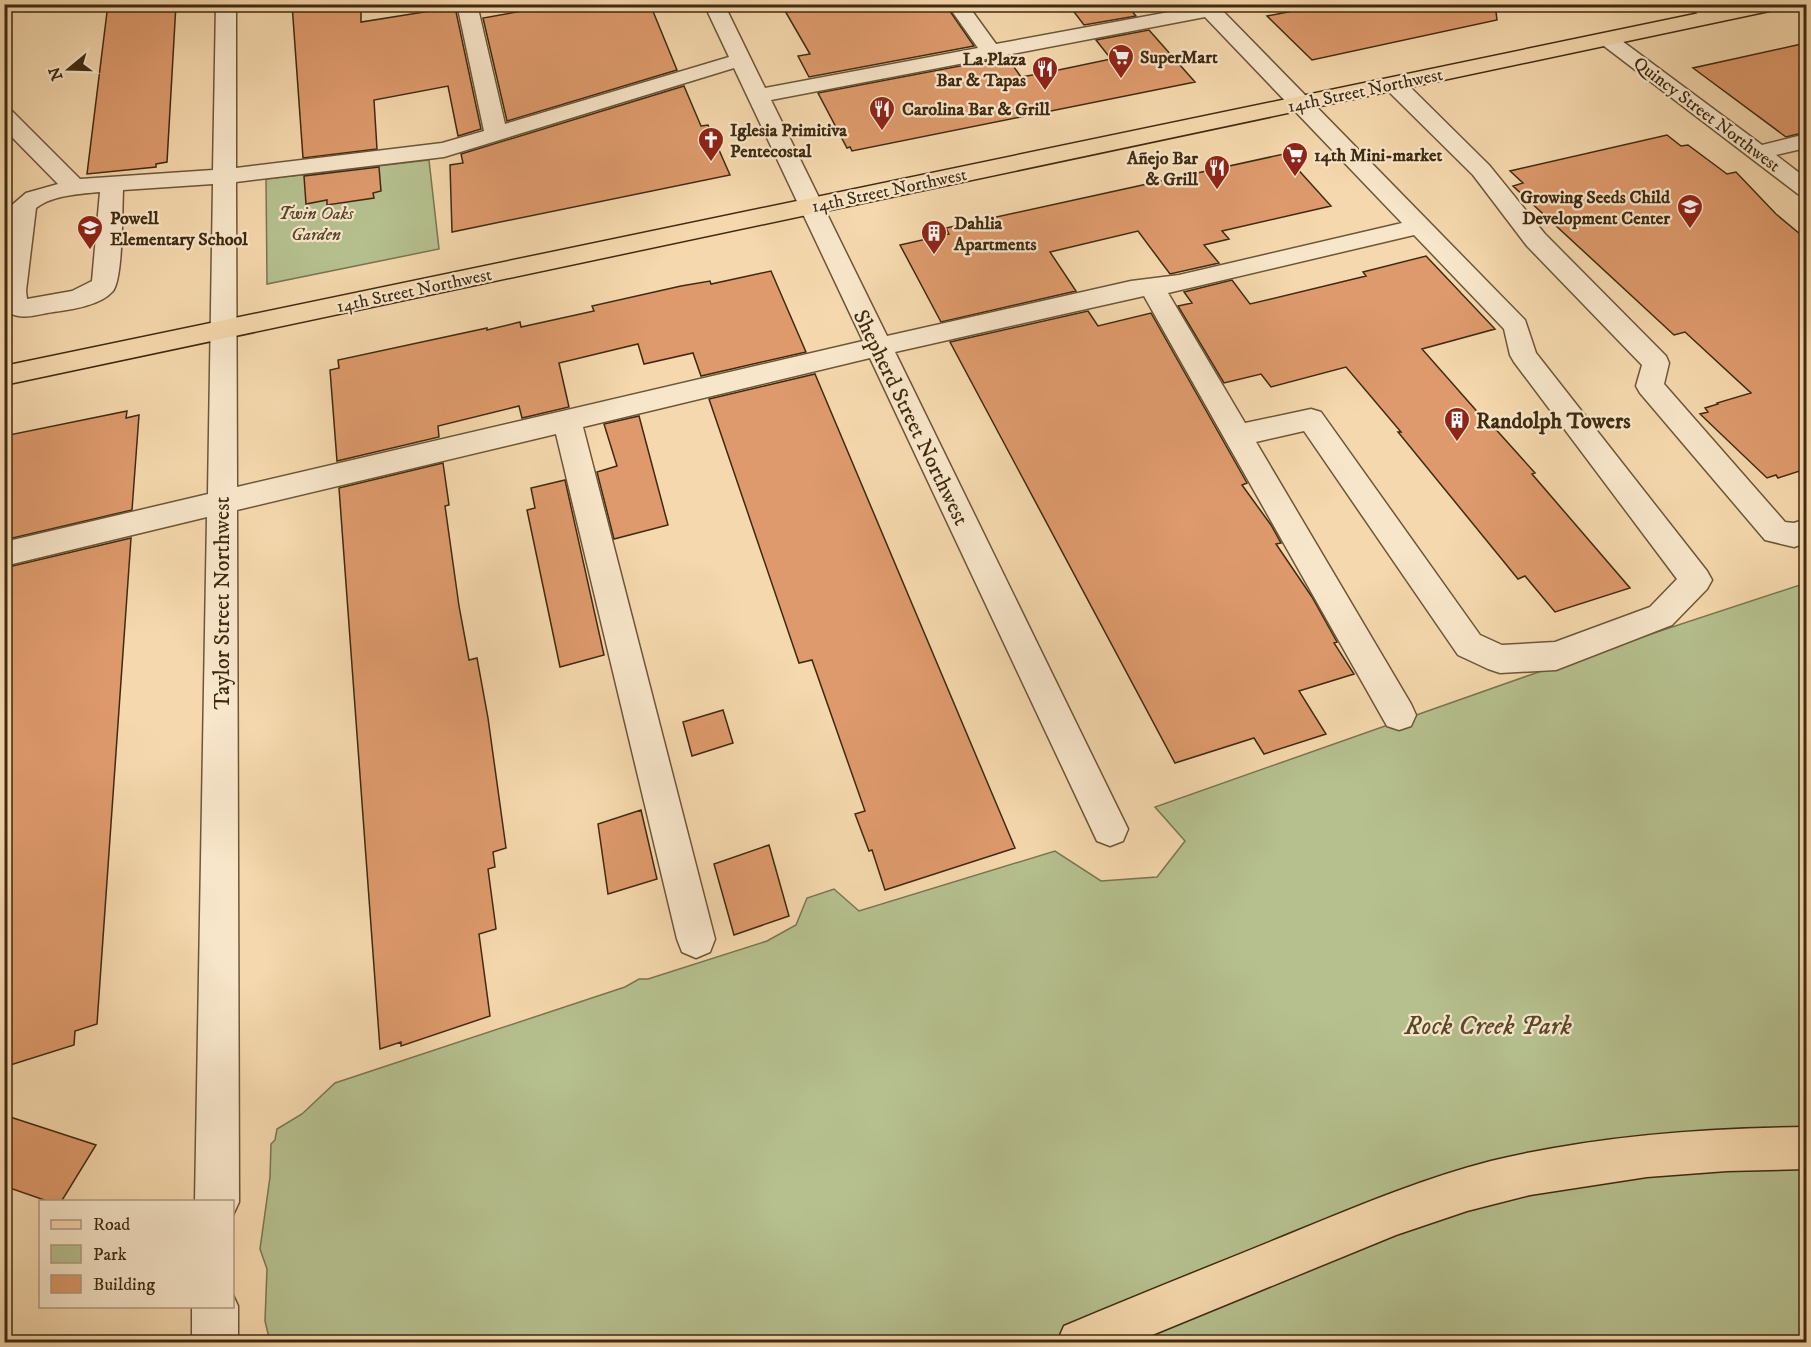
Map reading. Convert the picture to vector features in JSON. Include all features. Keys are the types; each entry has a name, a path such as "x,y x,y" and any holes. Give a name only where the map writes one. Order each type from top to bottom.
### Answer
{"main road":[{"name":"14th Street Northwest","path":"4,376 1607,39 1705,11 1774,4"},
{"path":"1080,1342 1355,1228 1490,1184 1579,1165 1652,1155 1713,1149 1806,1148"}],"street":[{"name":"Taylor Street Northwest","path":"217,1200 226,4"},
{"path":"467,4 496,135"},
{"name":"Shepherd Street Northwest","path":"714,4 1110,829"},
{"path":"957,4 991,52"},
{"path":"758,96 991,52 1207,7 1516,326 1523,355 1696,580 1661,616 1556,656 1500,659 1469,645 1311,419 1239,435"},
{"name":"Quincy Street Northwest","path":"1607,39 1806,189"},
{"path":"112,184 106,277 103,286 93,293 72,299 19,308 15,304 13,291 24,205 34,198 74,187 112,184 224,176 444,150 740,60"},
{"path":"1394,84 1481,170 1536,240 1656,363 1650,386 1776,532 1794,535 1806,531"},
{"path":"4,116 74,187"},
{"path":"1758,153 1806,141"},
{"path":"4,554 222,504 878,346 1131,289 1152,288 1421,226"},
{"path":"1152,288 1399,715"},
{"path":"567,420 696,939"},
{"path":"215,1308 215,1342"}],"green space":[{"name":"Twin Oaks Garden","path":"429,160 439,249 267,284 266,179"},
{"name":"Rock Creek Park","path":"1806,583 1806,1342 270,1342 265,1321 267,1269 260,1249 270,1177 271,1144 275,1140 277,1129 302,1114 335,1083 625,987 639,979 648,979 767,941 796,925 807,898 834,889 859,911 1055,851 1101,881 1157,877 1185,841 1155,807 1584,656"}],"building":[{"path":"108,4 176,4 167,162 156,164 156,167 87,174"},
{"path":"292,4 348,4 348,8 361,6 361,22 455,7 481,129 458,136 448,86 374,100 377,149 303,158"},
{"path":"562,4 650,4 677,70 507,121 483,18"},
{"path":"781,4 945,4 974,46 809,77 798,56 810,54"},
{"path":"1068,4 1126,4 1136,16 1084,25"},
{"path":"1329,4 1495,4 1497,20 1312,60 1267,16"},
{"path":"1149,30 1195,82 852,151 850,147 847,148 818,93 1007,57 1021,77 1044,73 1111,59 1096,40"},
{"path":"1806,43 1806,132 1786,137 1693,68"},
{"path":"684,86 701,126 708,125 730,175 452,232 450,165 463,163 461,154"},
{"path":"1667,135 1681,146 1688,145 1727,174 1736,172 1776,214 1806,239 1806,469 1778,478 1776,475 1767,478 1700,414 1708,412 1705,408 1717,403 1751,393 1685,332 1674,335 1513,186 1523,183 1510,171"},
{"path":"1284,154 1331,206 1222,231 1229,239 1204,245 1219,263 1170,274 1138,231 1050,252 1076,291 941,322 900,245 949,234 946,228"},
{"path":"379,167 381,191 373,193 374,198 327,205 327,200 306,204 304,176"},
{"name":"Randolph Towers","path":"1426,256 1495,329 1422,349 1535,473 1532,474 1630,588 1555,612 1525,576 1518,579 1346,367 1271,387 1261,374 1224,383 1178,306 1192,303 1184,292 1232,280 1250,304 1366,276 1363,272"},
{"path":"771,271 806,352 701,376 693,353 644,364 638,344 559,363 569,407 522,418 519,406 438,426 439,437 337,461 330,370 339,368 338,360 520,322 521,327 594,311 592,306 681,286 710,281 711,284"},
{"path":"1088,311 1098,326 1151,313 1247,483 1242,485 1271,525 1281,543 1276,544 1312,597 1337,642 1334,643 1354,674 1299,691 1326,734 1264,754 1254,738 1175,763 950,342"},
{"path":"815,374 1015,848 885,890 872,850 869,851 855,814 865,811 812,660 799,663 709,399"},
{"path":"127,411 126,418 139,415 132,510 4,540 4,436"},
{"path":"639,416 668,525 614,539 597,472 617,466 604,424"},
{"path":"443,463 449,505 445,506 459,606 469,660 477,658 488,718 506,848 493,852 495,867 488,869 496,929 479,934 490,1016 401,1046 401,1042 380,1049 339,488"},
{"path":"565,480 604,655 560,667 527,510 535,508 531,488"},
{"path":"131,538 97,1024 75,1031 74,1045 4,1067 4,568"},
{"path":"723,710 733,743 692,756 683,722"},
{"path":"641,810 657,879 608,894 598,824"},
{"path":"769,845 789,916 734,935 714,864"},
{"path":"4,1115 96,1145 62,1200 44,1200 4,1186"}],"place":[{"name":"SuperMart","path":"1121,80"},
{"name":"La Plaza Bar & Tapas","path":"1045,92"},
{"name":"Carolina Bar & Grill","path":"882,132"},
{"name":"Iglesia Primitiva Pentecostal","path":"711,163"},
{"name":"14th Mini-market","path":"1295,178"},
{"name":"Añejo Bar & Grill","path":"1217,191"},
{"name":"Growing Seeds Child Development Center","path":"1690,230"},
{"name":"Powell Elementary School","path":"90,251"},
{"name":"Dahlia Apartments","path":"934,256"},
{"name":"Randolph Towers","path":"1457,443"}]}
